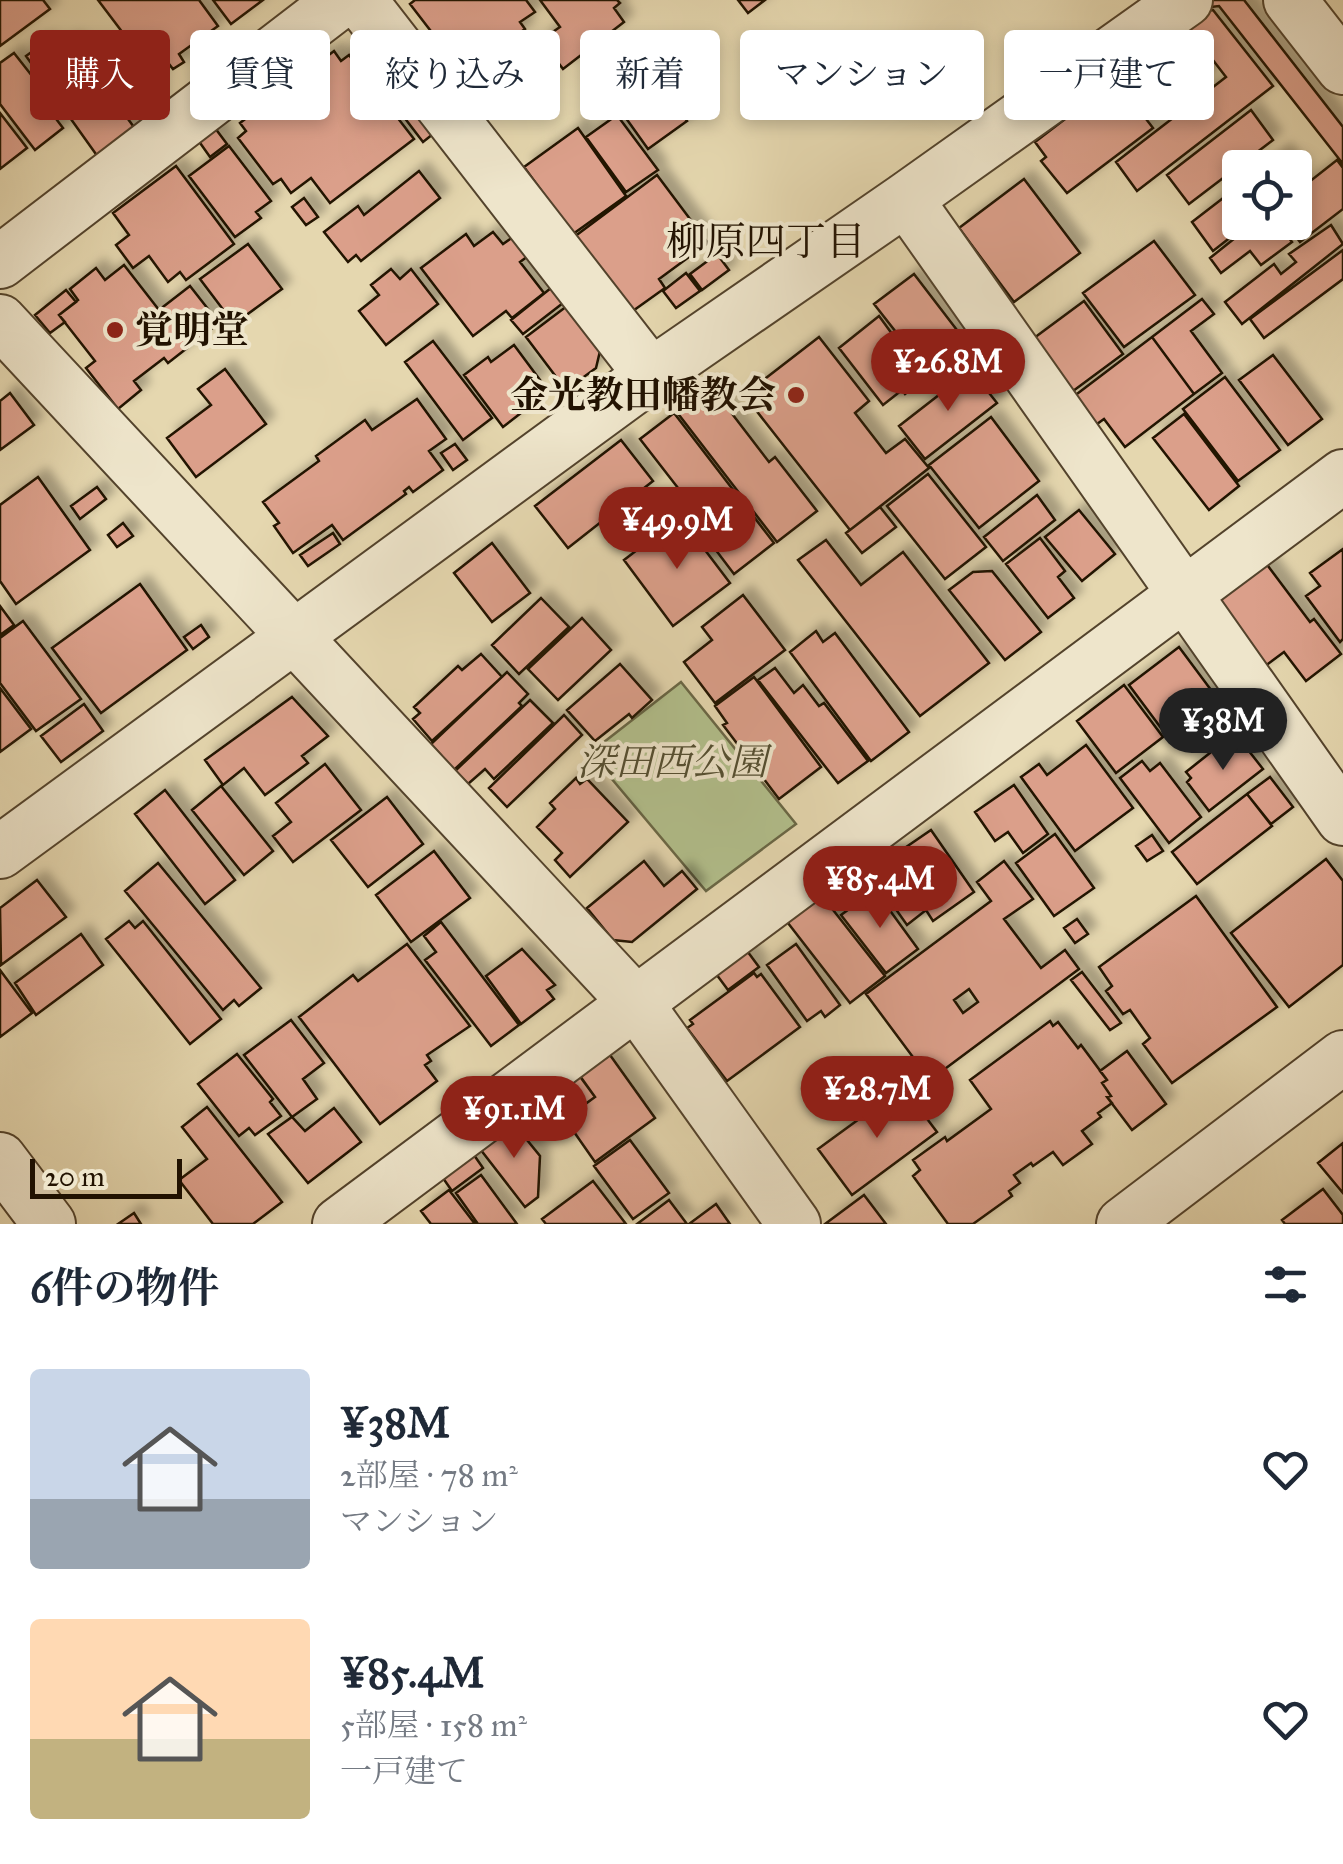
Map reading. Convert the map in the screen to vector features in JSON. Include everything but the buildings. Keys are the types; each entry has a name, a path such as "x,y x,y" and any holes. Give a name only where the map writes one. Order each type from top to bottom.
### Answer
{"street":[{"path":"0,262 342,0"},
{"path":"360,0 650,376"},
{"path":"0,852 650,376 1186,0"},
{"path":"1290,0 1343,68"},
{"path":"906,199 1343,819"},
{"path":"0,321 636,1003 794,1224"},
{"path":"339,1224 1343,476"},
{"path":"1123,1224 1343,1058"},
{"path":"0,1159 49,1224"}],"green space":[{"name":"深田西公園","path":"681,682 796,824 706,891 590,753"}],"place":[{"name":"覚明堂","path":"115,330"},
{"name":"金光教田幡教会","path":"796,395"}],"district":[{"name":"柳原四丁目","path":"766,241"}]}
